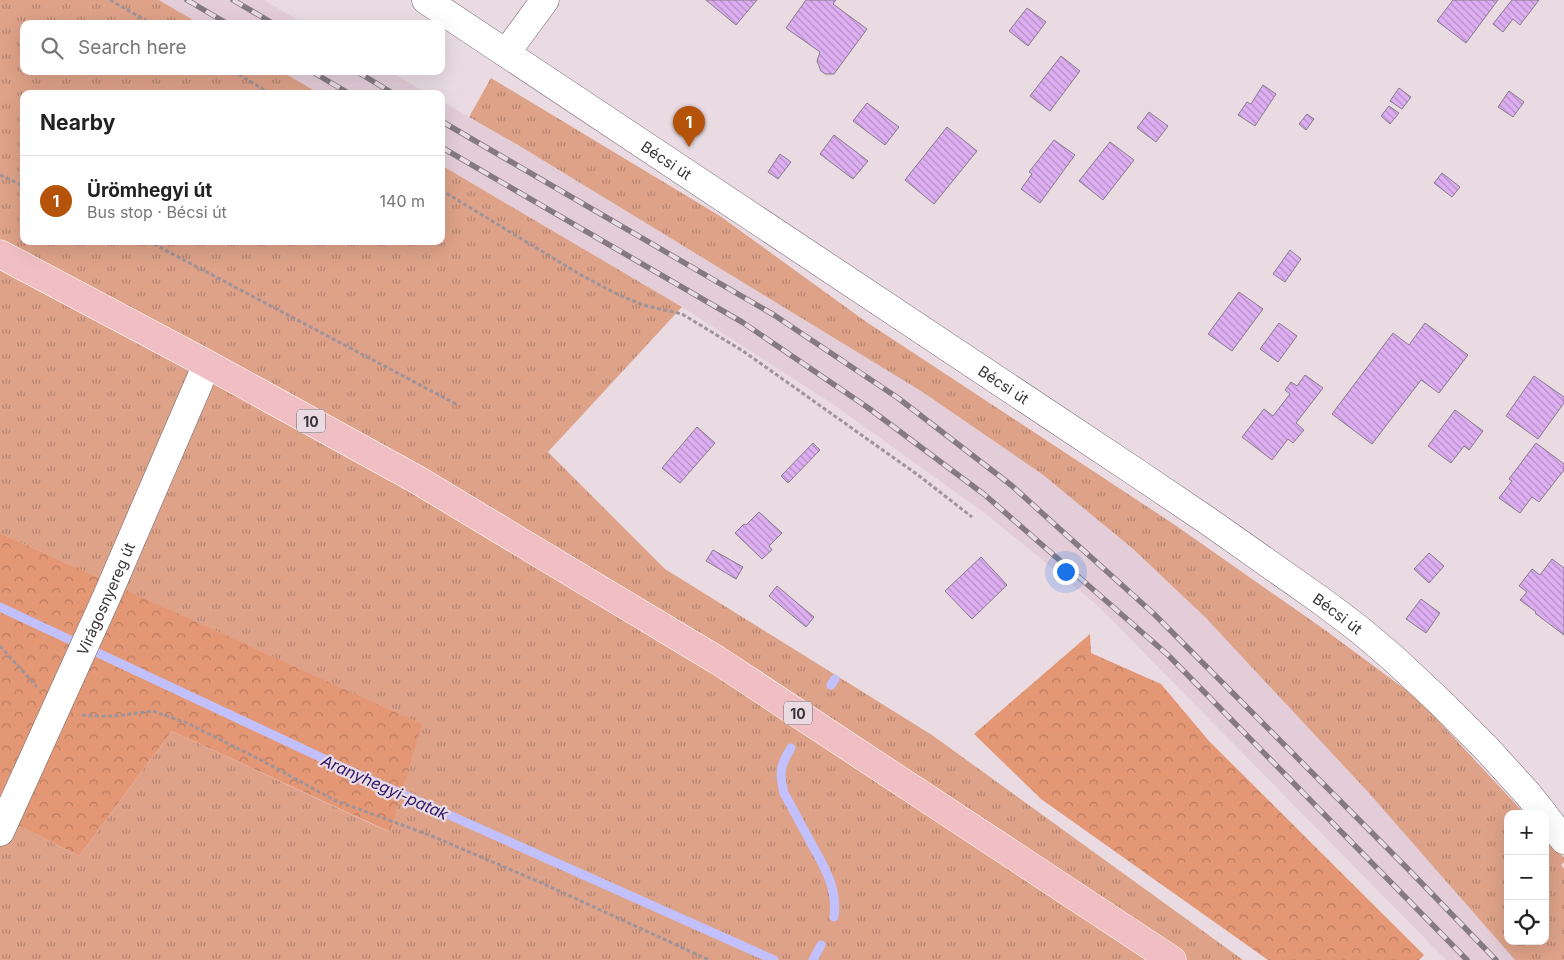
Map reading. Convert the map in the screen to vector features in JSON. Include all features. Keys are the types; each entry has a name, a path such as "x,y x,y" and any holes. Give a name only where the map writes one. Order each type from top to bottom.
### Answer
{"main road":[{"name":"10","path":"0,254 207,364 416,479 718,660 1172,960"}],"street":[{"name":"Bécsi út","path":"426,0 1137,473 1323,602 1360,630 1414,677 1487,749 1527,792 1540,810"},
{"path":"506,53 545,0"},
{"name":"Virágosnyereg út","path":"0,832 107,596 207,364"},
{"name":"Bécsi út","path":"1549,821 1564,840"}],"path":[{"path":"110,0 145,20"},
{"path":"240,75 265,90"},
{"path":"0,175 20,184"},
{"path":"445,192 581,275 643,305 682,314 743,351 911,470 972,517"},
{"path":"156,245 458,405"},
{"path":"0,646 23,670 55,710 90,716 116,716 153,711 189,724 334,800 432,836 544,884 709,960"}],"shaded area":[{"path":"159,0 264,0 298,20 193,20"},
{"path":"288,75 396,75 421,90 313,90"},
{"path":"445,103 518,145 921,391 1042,474 1132,548 1205,617 1368,792 1515,960 1446,960 1097,605 986,514 834,405 682,307 445,167"}],"green space":[{"path":"0,0 159,0 193,20 20,20 20,75 288,75 313,90 20,90 20,245 445,245 445,167 682,307 548,452 665,569 932,735 1243,960 0,960 0,816 79,856 172,731 389,832 421,724 0,533"},
{"path":"491,78 720,216 865,321 1175,525 1325,630 1417,698 1521,810 1504,810 1504,945 1549,945 1549,841 1564,858 1564,862 1561,865 1564,869 1564,960 1515,960 1368,792 1205,617 1132,548 1042,474 921,391 469,117"},
{"path":"0,533 422,724 390,832 172,731 79,856 0,816"},
{"path":"1090,634 1091,653 1161,684 1209,741 1424,955 1419,960 1268,960 1041,799 974,734"}],"building":[{"path":"706,0 757,0 736,25"},
{"path":"806,0 836,0 833,4 867,29 834,74 825,74 821,71 817,61 820,52 786,28"},
{"path":"1453,0 1498,0 1466,43 1437,21"},
{"path":"1512,0 1539,0 1520,25 1513,19 1503,32 1493,24"},
{"path":"1027,8 1046,22 1028,46 1009,31"},
{"path":"1061,56 1080,71 1050,111 1030,96"},
{"path":"1263,85 1276,94 1255,126 1238,115 1247,102 1251,104"},
{"path":"1399,88 1411,97 1402,109 1390,101"},
{"path":"1509,91 1524,102 1513,117 1498,107"},
{"path":"867,103 899,127 885,145 853,121"},
{"path":"1389,106 1399,113 1390,124 1381,116"},
{"path":"1149,112 1168,126 1156,142 1137,128"},
{"path":"1307,114 1314,119 1306,130 1299,124"},
{"path":"947,127 977,151 934,204 905,180"},
{"path":"834,135 868,161 853,179 820,154"},
{"path":"1054,140 1075,155 1040,203 1021,189 1032,174 1029,172"},
{"path":"1110,142 1134,160 1103,200 1079,181"},
{"path":"780,154 791,162 778,179 768,172"},
{"path":"1442,173 1460,187 1452,197 1434,183"},
{"path":"1290,250 1301,259 1285,282 1273,274"},
{"path":"1239,292 1263,309 1232,351 1208,334"},
{"path":"1279,323 1297,336 1278,362 1260,349"},
{"path":"1425,323 1468,355 1439,393 1421,380 1372,444 1332,414 1393,333 1409,345"},
{"path":"1305,375 1323,388 1296,423 1304,430 1293,443 1288,439 1272,460 1242,437 1264,409 1273,416 1290,394 1285,390 1291,382 1297,386"},
{"path":"1534,376 1564,397 1564,403 1538,439 1506,416"},
{"path":"1455,410 1483,431 1469,450 1464,446 1451,463 1428,446"},
{"path":"697,427 715,443 680,483 662,468"},
{"path":"813,443 820,450 788,483 781,476"},
{"path":"1536,443 1564,464 1564,470 1539,502 1532,497 1520,513 1499,498 1512,481 1509,479"},
{"path":"759,512 782,533 769,546 772,550 762,559 735,533"},
{"path":"713,550 743,567 736,579 706,561"},
{"path":"1429,553 1444,566 1429,583 1414,569"},
{"path":"981,557 1007,585 972,619 945,591"},
{"path":"1552,559 1564,568 1564,635 1520,600 1527,592 1519,586 1532,569 1540,575"},
{"path":"777,586 814,617 806,627 769,596"},
{"path":"1421,599 1440,613 1426,633 1406,619"}],"waterway":[{"name":"Aranyhegyi-patak","path":"0,607 335,764 774,960"},
{"path":"831,685 835,679"},
{"path":"791,748 782,769 781,780 784,793 820,859 832,886 835,906 834,917"},
{"path":"813,960 821,945"}],"railway":[{"path":"187,0 221,20"},
{"path":"233,0 267,20"},
{"path":"318,75 343,90"},
{"path":"363,75 387,90"},
{"path":"445,123 774,315 898,398 1011,485 1154,614 1496,960"},
{"path":"445,149 742,322 867,407 985,495 1168,655 1467,960"}],"place":[{"name":"Ürömhegyi út","path":"689,147"}]}
